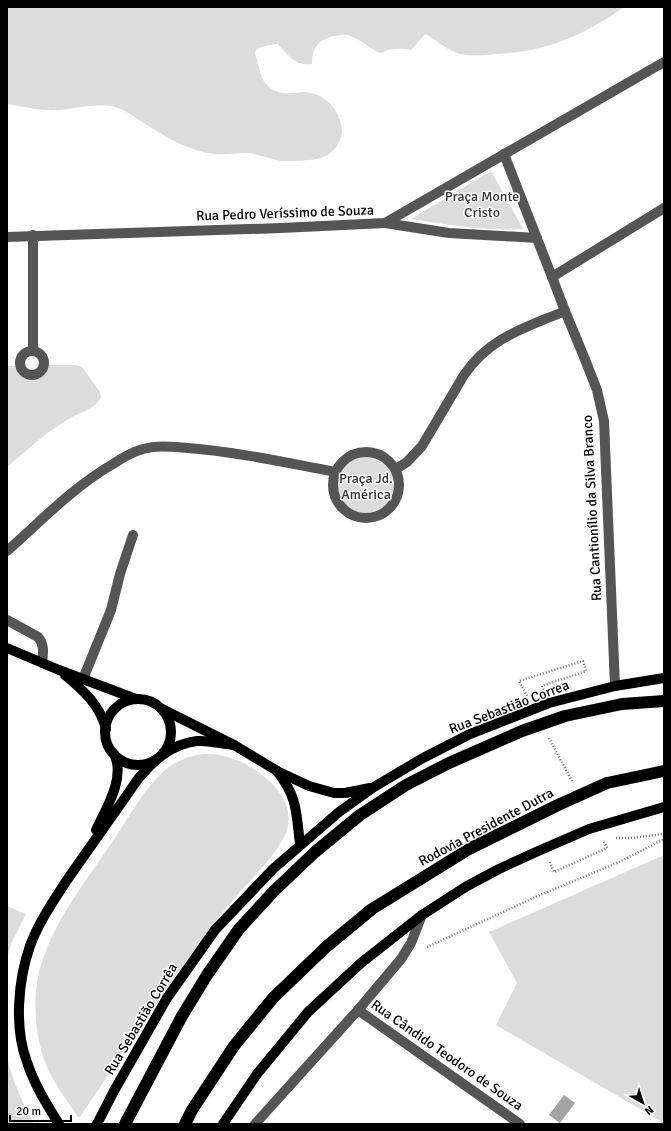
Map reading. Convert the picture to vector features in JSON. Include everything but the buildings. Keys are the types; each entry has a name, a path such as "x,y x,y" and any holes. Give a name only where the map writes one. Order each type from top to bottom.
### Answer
{"highway":[{"path":"125,1124 182,1016 207,975 239,929 284,881 315,852 360,815 406,785 443,766 522,731 565,716 622,704 664,701"},
{"name":"Rodovia Presidente Dutra","path":"185,1124 192,1110 234,1046 273,998 326,948 372,909 469,849 558,805 607,784 664,771"}],"main road":[{"path":"7,648 59,670 136,699 152,702 162,710 234,745 309,786 334,793 345,793 374,787"},
{"path":"59,670 82,689 92,701 101,716 106,729 107,743 117,760 118,770 113,793 86,852"},
{"name":"Rua Sebastião Correa","path":"374,787 423,758 470,734 550,703 615,686 664,678"},
{"path":"106,729 110,716 115,708 122,703 136,699"},
{"path":"59,1124 44,1099 26,1062 19,1019 19,995 23,971 30,946 40,924 86,852 138,780 166,748 171,736 171,728 169,720 162,710"},
{"path":"114,754 126,762 135,764 147,763 185,744 198,741 234,745"},
{"path":"276,769 284,780 292,796 297,814 300,844"},
{"name":"Rua Sebastião Corrêa","path":"97,1124 167,998 215,930 273,869 300,844 339,812 374,787"},
{"path":"223,1124 257,1074 308,1012 361,963 422,916 467,886 498,869 589,828 664,807"}],"street":[{"name":"Rua Pedro Veríssimo de Souza","path":"7,237 385,223 664,62"},
{"name":"Rua Cantionílio da Silva Branco","path":"504,154 597,390 604,421 615,686"},
{"path":"552,277 664,208"},
{"path":"385,223 449,233 537,238"},
{"path":"32,235 33,351"},
{"path":"396,469 407,462 422,446 472,363 490,347 506,337 565,311"},
{"path":"7,551 76,489 100,471 129,454 144,449 160,446 204,450 336,472"},
{"path":"360,452 371,452 390,460 396,469 400,486 398,495 394,504 388,511 381,515 363,519 354,516 346,512 335,498 333,480 342,462 350,456 360,452"},
{"path":"83,679 111,610 121,568 133,535"},
{"path":"7,620 38,637 42,643 42,663"},
{"name":"Rua Cândido Teodoro de Souza","path":"255,1124 358,1010 401,959 411,943 422,916"},
{"name":"Rua Cândido Teodoro de Souza","path":"358,1010 520,1124"}],"path":[{"path":"530,702 519,681 583,661 586,671 542,686"},
{"path":"549,737 574,786"},
{"path":"556,859 550,862 554,872 607,848 600,834"},
{"path":"610,839 664,834"},
{"path":"597,839 603,839"},
{"path":"427,947 616,863 664,839"}],"green space":[{"path":"7,7 624,7 594,26 572,37 550,45 518,52 467,55 448,49 425,34 411,50 395,49 380,53 348,35 329,37 315,48 312,64 297,62 278,44 261,47 256,50 255,53 261,75 268,86 280,93 303,92 316,94 322,97 328,101 336,111 342,127 342,134 334,150 324,157 312,160 281,161 256,154 219,154 197,150 180,144 119,108 112,106 105,105 45,110 7,104"},
{"name":"Praça Monte Cristo","path":"491,171 523,229 481,228 411,219"},
{"path":"45,365 76,365 82,367 100,392 101,397 90,408 67,420 49,432 7,467 7,366 19,366 24,374 33,377 42,372"},
{"name":"Praça Jd. América","path":"366,456 383,461 391,469 396,486 391,503 383,511 366,516 349,511 341,503 336,486 341,469 349,461"},
{"path":"203,754 231,758 256,770 267,779 277,789 284,801 288,813 288,826 281,843 275,852 228,906 195,948 79,1118 50,1074 41,1048 35,1009 36,990 40,969 47,949 66,910 150,785 165,770 174,764 193,756"},
{"path":"664,855 664,1123 496,1025 517,983 489,932"},
{"path":"7,906 26,914 12,942 7,957"},
{"path":"7,1058 18,1092 34,1124 7,1124"}],"shaded area":[{"path":"564,1095 575,1103 560,1123 549,1115"}]}
